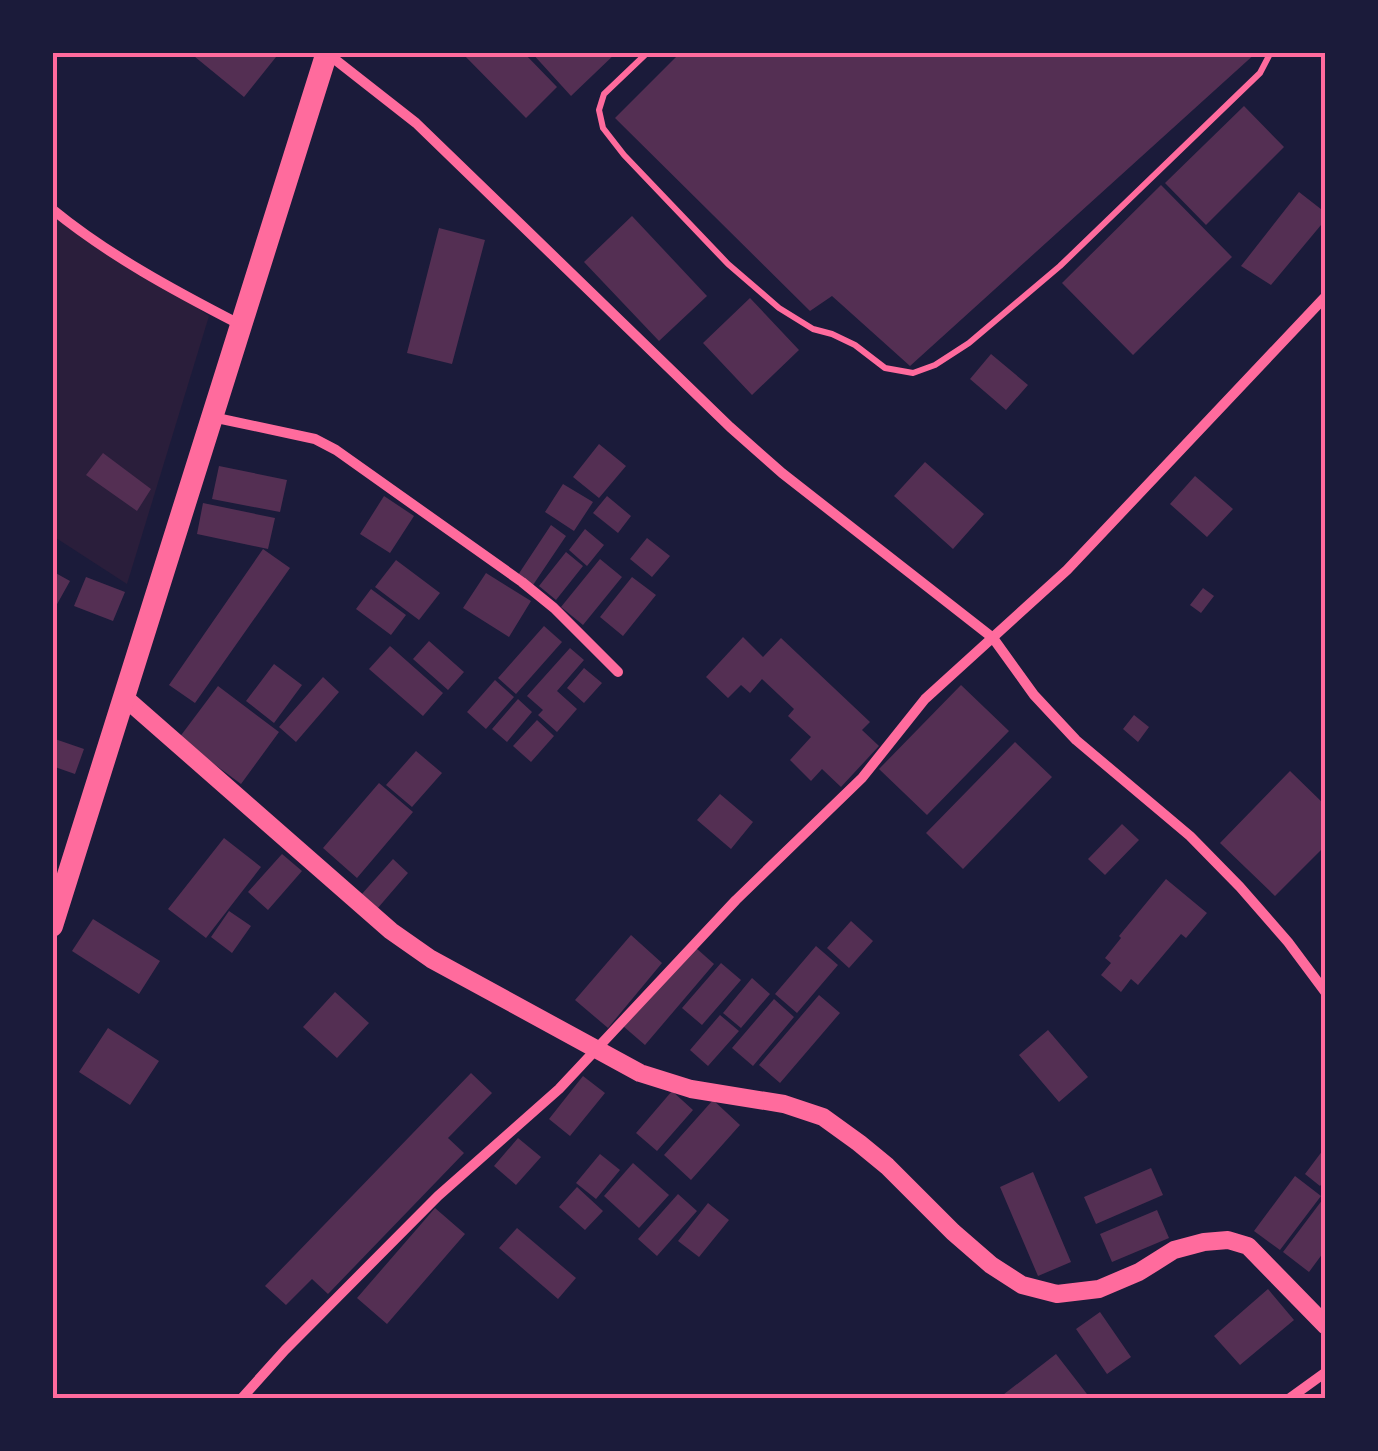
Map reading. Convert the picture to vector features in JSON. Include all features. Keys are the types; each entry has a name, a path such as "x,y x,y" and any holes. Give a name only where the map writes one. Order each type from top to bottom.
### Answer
{"main road":[{"path":"52,926 58,889 124,698 327,53"}],"street":[{"path":"327,53 429,135 782,473 993,638 1034,695 1076,740 1190,836 1240,887 1326,993"},
{"path":"52,208 92,239 240,324"},
{"path":"242,1398 370,1262 558,1089 736,900 862,778 925,699 1067,570 1326,296"},
{"path":"211,416 314,439 336,450 522,582 618,672"},
{"path":"124,698 391,931 431,959 640,1073 692,1089 784,1104 822,1117 886,1166 952,1232 1022,1285 1058,1294 1098,1289 1139,1272 1174,1250 1228,1240 1248,1246 1326,1326"},
{"path":"1290,1398 1326,1372"}],"lane":[{"path":"648,52 604,94 599,110 602,128 624,155 728,264 778,308 813,330 855,345 885,368 914,373 970,343 1060,266 1260,73 1271,52"}],"shaded area":[{"path":"52,206 209,316 127,584 53,536"}],"building":[{"path":"189,52 280,52 244,97"},
{"path":"461,52 523,52 557,87 526,118"},
{"path":"531,52 617,52 571,96"},
{"path":"681,52 1257,52 910,366 832,296 810,311 615,118"},
{"path":"1244,106 1284,147 1206,225 1165,183"},
{"path":"1161,185 1232,257 1133,355 1062,283"},
{"path":"1299,192 1326,213 1326,219 1271,285 1241,266"},
{"path":"632,216 707,296 659,341 584,262"},
{"path":"439,228 485,240 452,364 407,353"},
{"path":"750,298 799,350 752,395 703,343"},
{"path":"991,354 1028,385 1006,410 970,379"},
{"path":"599,444 626,466 599,498 573,477"},
{"path":"103,453 151,489 137,511 86,475"},
{"path":"925,462 984,514 953,549 894,496"},
{"path":"219,466 287,480 280,512 212,499"},
{"path":"1195,476 1233,509 1207,537 1170,504"},
{"path":"563,484 593,502 574,531 545,512"},
{"path":"384,496 414,516 390,553 360,534"},
{"path":"607,496 631,516 618,533 593,513"},
{"path":"203,503 275,518 268,549 197,534"},
{"path":"551,525 566,536 533,585 518,575"},
{"path":"585,529 604,545 587,566 569,550"},
{"path":"647,538 670,556 652,577 630,559"},
{"path":"263,549 290,568 195,703 169,685"},
{"path":"566,552 583,566 556,600 539,586"},
{"path":"600,559 622,577 583,625 561,607"},
{"path":"396,560 440,593 419,620 375,587"},
{"path":"52,571 70,581 56,606 52,604"},
{"path":"486,573 531,601 509,637 463,608"},
{"path":"86,577 125,592 113,621 74,606"},
{"path":"632,577 656,595 623,636 600,617"},
{"path":"1203,588 1214,596 1201,613 1190,605"},
{"path":"371,589 406,615 391,635 356,609"},
{"path":"544,626 562,642 516,694 498,678"},
{"path":"743,637 763,657 781,638 870,722 862,730 879,746 841,787 822,769 811,781 790,760 811,737 788,716 794,709 762,679 750,693 741,685 728,698 706,677"},
{"path":"429,641 464,672 448,690 413,659"},
{"path":"390,646 443,693 423,716 369,669"},
{"path":"570,648 584,660 557,691 577,709 557,732 538,715 543,710 527,696"},
{"path":"274,664 302,685 274,723 246,701"},
{"path":"584,668 602,683 584,703 567,688"},
{"path":"323,677 339,692 296,742 279,727"},
{"path":"495,680 514,697 486,729 467,712"},
{"path":"961,685 1009,731 927,815 879,769"},
{"path":"218,686 279,732 241,784 179,738"},
{"path":"518,699 532,712 507,742 492,729"},
{"path":"1134,715 1149,727 1138,742 1123,729"},
{"path":"537,720 554,736 531,762 513,746"},
{"path":"52,738 84,749 75,774 52,766"},
{"path":"1015,742 1052,777 963,869 926,833"},
{"path":"416,751 442,773 412,807 386,785"},
{"path":"1290,771 1326,806 1326,845 1275,896 1220,843"},
{"path":"379,783 413,812 357,878 323,848"},
{"path":"720,794 753,822 731,849 697,820"},
{"path":"1122,824 1139,840 1105,875 1088,859"},
{"path":"224,838 261,867 206,938 168,909"},
{"path":"282,854 302,871 268,910 248,892"},
{"path":"393,859 408,873 377,909 361,895"},
{"path":"1166,879 1207,913 1186,938 1181,934 1138,985 1131,979 1121,992 1101,975 1111,963 1105,958"},
{"path":"229,911 251,926 232,953 211,937"},
{"path":"93,919 160,961 139,994 72,951"},
{"path":"851,921 873,941 849,968 827,948"},
{"path":"631,935 662,963 608,1028 575,1000"},
{"path":"816,946 838,965 797,1013 775,994"},
{"path":"696,948 714,964 645,1045 623,1026"},
{"path":"721,963 741,980 702,1025 682,1008"},
{"path":"752,978 770,994 741,1028 723,1013"},
{"path":"335,992 369,1023 337,1058 303,1027"},
{"path":"819,995 840,1013 780,1083 759,1065"},
{"path":"774,999 794,1017 753,1066 732,1048"},
{"path":"720,1015 739,1031 708,1066 690,1050"},
{"path":"108,1028 159,1061 130,1105 79,1072"},
{"path":"1048,1030 1088,1077 1059,1102 1019,1055"},
{"path":"471,1073 492,1093 448,1138 464,1153 328,1294 312,1279 286,1305 265,1286"},
{"path":"583,1076 605,1093 570,1136 549,1119"},
{"path":"672,1091 693,1110 657,1151 636,1133"},
{"path":"713,1100 740,1125 691,1180 664,1155"},
{"path":"518,1138 541,1157 516,1185 494,1166"},
{"path":"1326,1146 1326,1179 1320,1186 1305,1174"},
{"path":"600,1154 620,1170 596,1199 576,1183"},
{"path":"633,1163 669,1195 639,1228 604,1196"},
{"path":"1151,1168 1163,1195 1096,1224 1084,1197"},
{"path":"1033,1172 1071,1262 1038,1276 1000,1187"},
{"path":"1295,1176 1321,1196 1280,1250 1254,1231"},
{"path":"577,1187 603,1211 585,1230 559,1207"},
{"path":"678,1194 697,1211 657,1256 638,1239"},
{"path":"1326,1195 1326,1249 1309,1272 1283,1252"},
{"path":"708,1203 729,1220 699,1257 678,1241"},
{"path":"435,1208 465,1234 387,1324 357,1298"},
{"path":"1157,1210 1169,1238 1112,1262 1100,1234"},
{"path":"517,1228 576,1278 558,1299 499,1248"},
{"path":"1268,1289 1294,1320 1240,1365 1214,1336"},
{"path":"1100,1312 1131,1357 1107,1374 1076,1329"},
{"path":"1056,1354 1087,1394 1082,1398 999,1398"}]}
